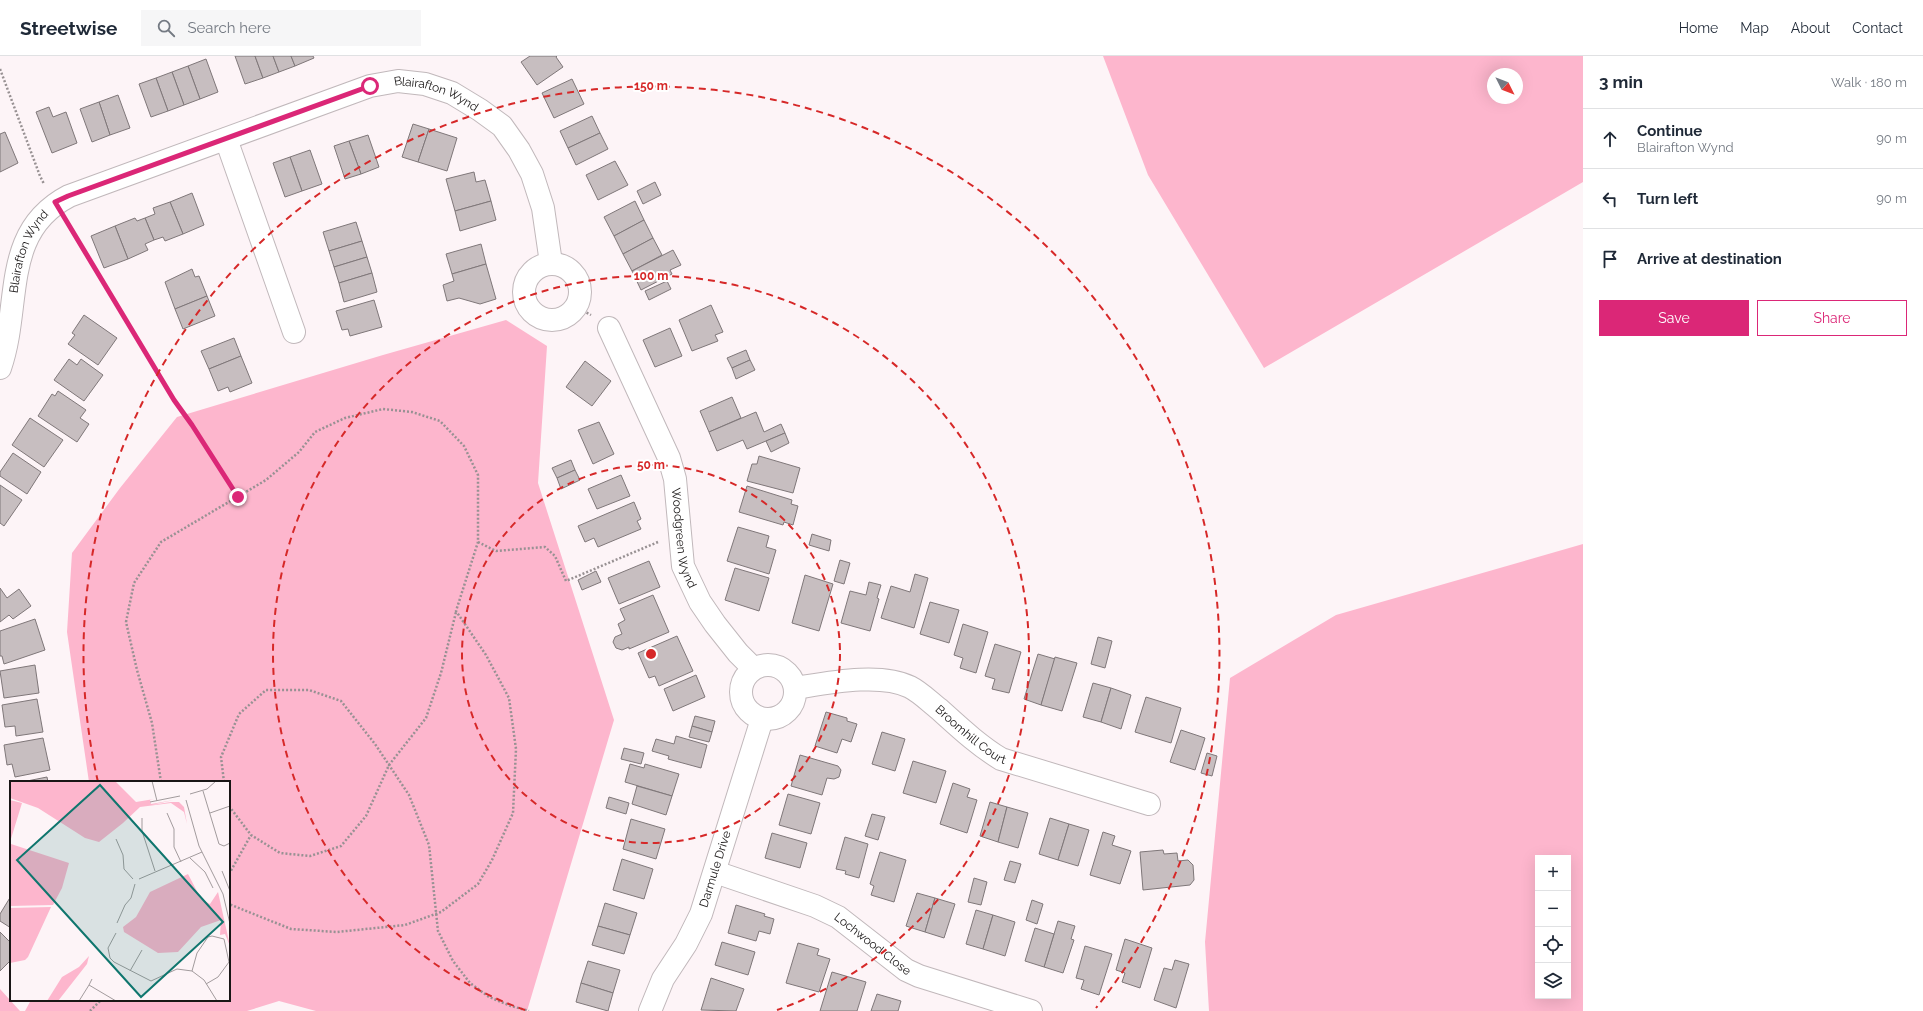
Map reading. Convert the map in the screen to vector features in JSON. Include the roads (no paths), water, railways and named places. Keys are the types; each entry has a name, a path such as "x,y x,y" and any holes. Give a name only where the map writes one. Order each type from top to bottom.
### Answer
{"street":[{"name":"Blairafton Wynd","path":"0,368 8,325 16,262 35,221 55,202 370,86 398,81 425,84 452,93 480,110 502,126 519,150 532,174 543,208 551,263"},
{"path":"226,139 294,332"},
{"name":"Woodgreen Wynd","path":"609,328 669,458 676,479 683,566 700,602 738,653 753,668"},
{"path":"771,664 787,672 792,679 795,688 795,697 786,712 779,717 762,719 753,715 746,709 740,692 741,682 746,674 753,668 771,664"},
{"name":"Broomhill Court","path":"795,688 868,680 890,682 909,687 926,699 987,751 1001,759 1149,804"},
{"name":"Darmule Drive","path":"650,1011 663,979 686,944 694,928 715,872 762,719"},
{"name":"Lochwood Close","path":"715,872 815,906 838,918 906,970 920,976 1031,1011"}]}
